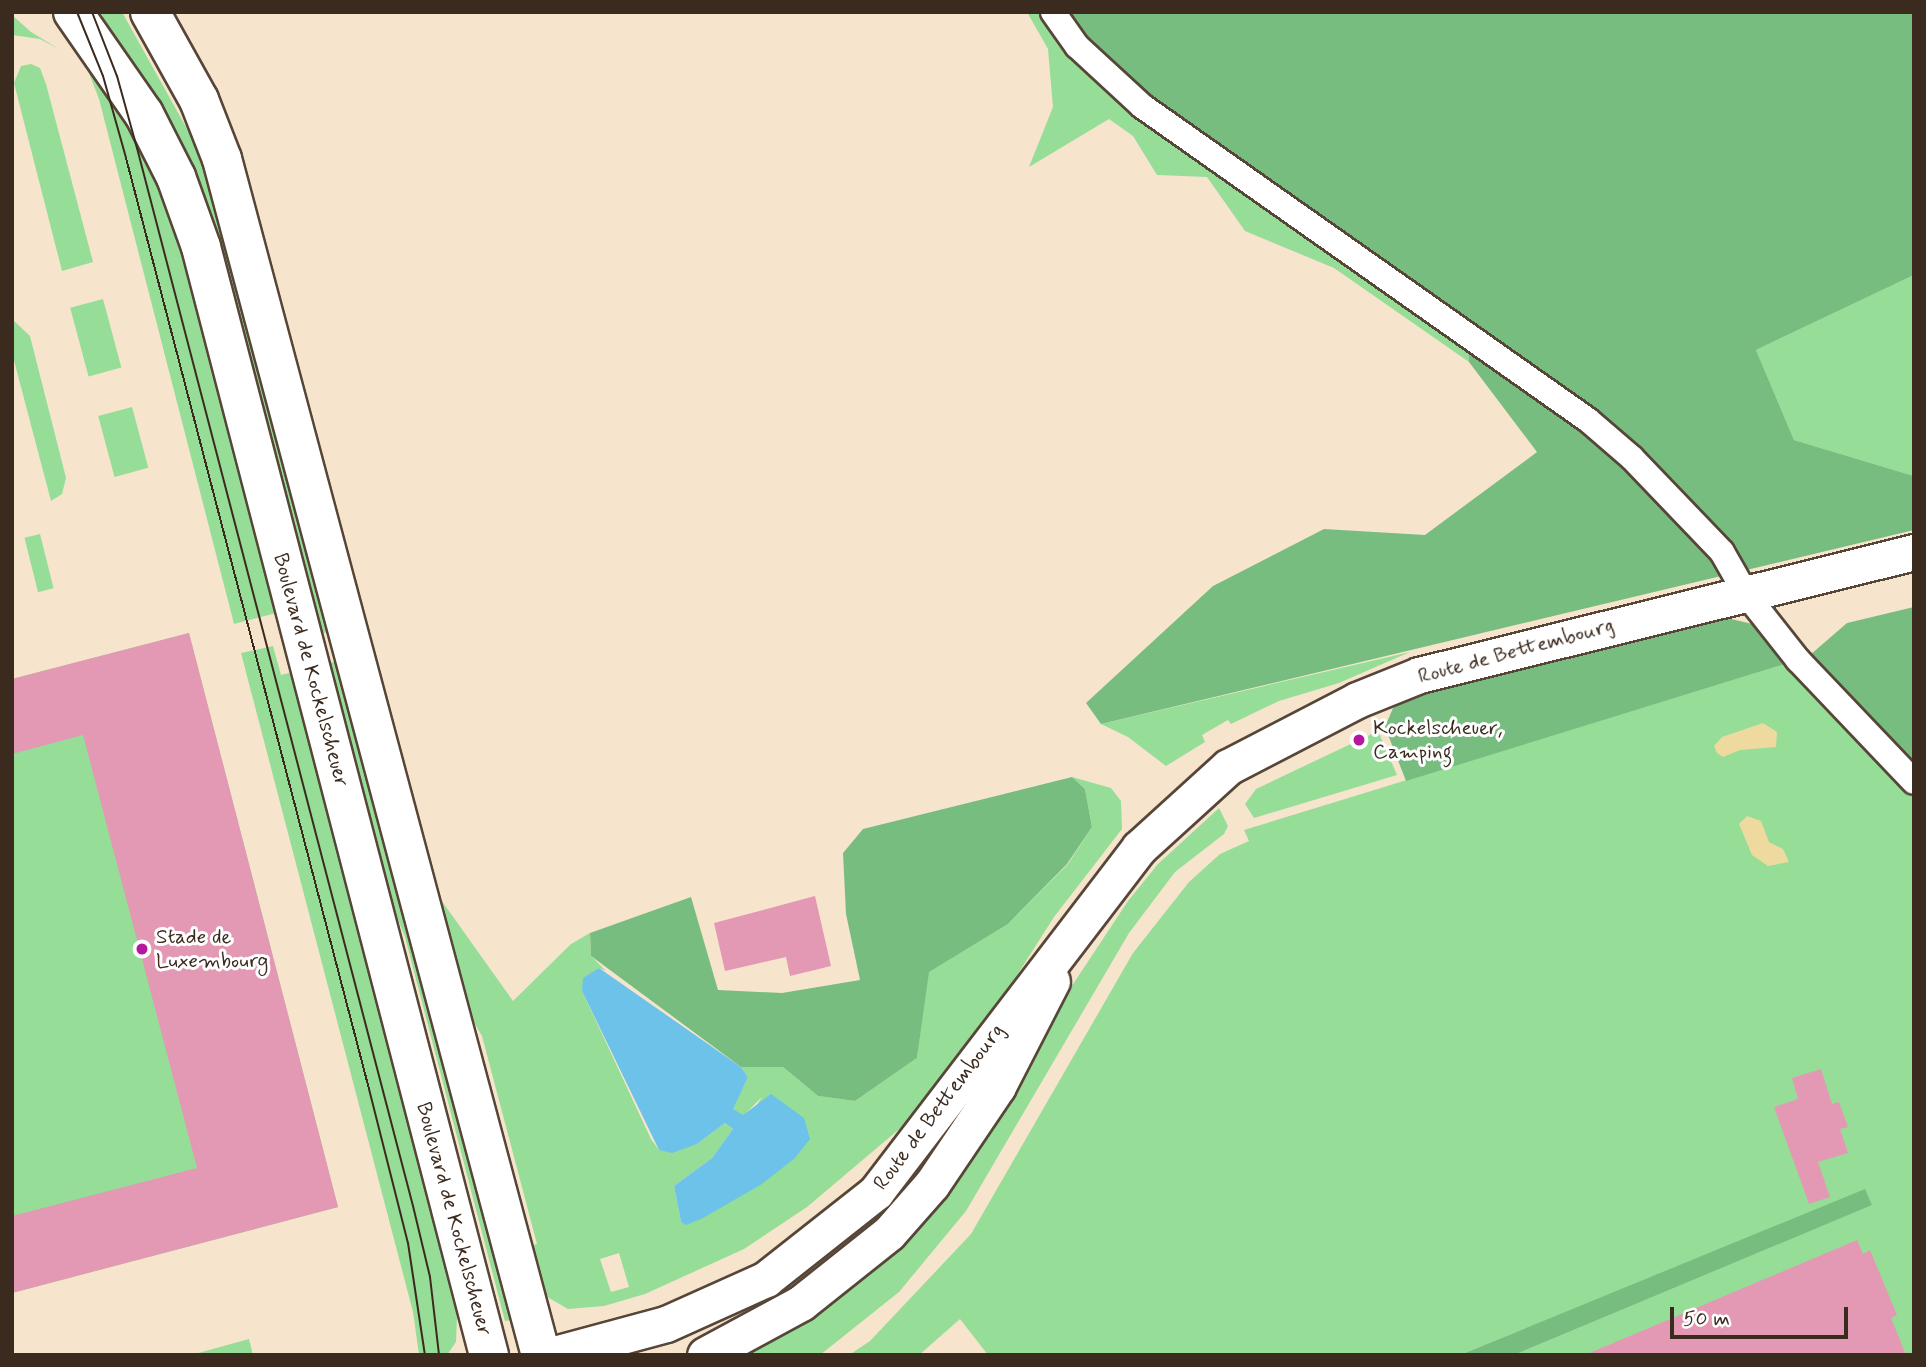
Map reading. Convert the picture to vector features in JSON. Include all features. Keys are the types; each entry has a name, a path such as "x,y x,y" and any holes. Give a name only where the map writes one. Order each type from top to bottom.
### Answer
{"main road":[{"name":"Boulevard de Kockelscheuer","path":"73,12 144,114 176,177 201,247 489,1355"},
{"path":"150,12 199,100 222,159 541,1355"},
{"name":"Route de Bettembourg","path":"551,1355 666,1324 766,1279 802,1255 876,1192 1139,848 1208,782 1357,700 1471,659 1914,552"},
{"name":"Route de Bettembourg","path":"705,1355 745,1336 838,1277 890,1233 924,1194 1026,1037 1076,930"}],"street":[{"path":"1053,12 1077,46 1142,106 1588,420 1632,458 1722,552 1746,594 1798,660 1914,782"}],"green space":[{"path":"51,12 57,12 165,179 284,611 234,624 99,99 78,45"},
{"path":"101,12 122,12 206,163 336,630 315,635"},
{"path":"1027,12 1053,12 1468,339 1469,362 1334,268 1245,231 1207,177 1157,175 1133,136 1109,119 1029,167 1053,107 1048,49"},
{"path":"1053,12 1914,12 1914,275 1756,350 1794,440 1914,476 1914,530 1101,724 1086,703 1213,586 1324,529 1425,535 1537,452 1469,362 1468,339 1234,174"},
{"path":"12,15 31,32 59,49 40,39 12,35"},
{"path":"31,64 40,68 46,84 93,262 62,271 14,83 21,66"},
{"path":"1914,275 1914,476 1794,440 1756,350"},
{"path":"103,299 121,368 89,376 70,308"},
{"path":"12,319 30,336 66,478 62,494 51,501 12,353"},
{"path":"132,407 148,468 114,477 98,416"},
{"path":"40,534 54,588 38,592 24,538"},
{"path":"1914,607 1914,782 1798,660 1406,781 1385,727 1393,708 1426,689 1723,617 1752,624 1810,655 1847,623"},
{"name":"Stade de Luxembourg","path":"189,633 338,1207 12,1293 12,679"},
{"path":"273,646 281,675 301,670 417,1123 423,1183 457,1315 456,1342 447,1355 419,1355 413,1312 241,653"},
{"path":"1410,652 1339,683 1279,701 1231,724 1228,720 1202,735 1205,742 1166,766 1128,737 1101,724"},
{"path":"343,659 510,1306 511,1320 505,1321 405,937 391,902 323,665"},
{"path":"1798,660 1914,782 1914,1355 1514,1355 1871,1205 1865,1190 1460,1355 988,1355 960,1319 919,1355 849,1355 870,1341 971,1234 1133,953 1189,882 1220,854 1249,841 1244,830"},
{"path":"1378,731 1397,775 1254,818 1245,804 1256,789"},
{"path":"1072,777 1111,788 1121,801 1122,829 1054,917 956,1071 910,1120 807,1207 744,1249 645,1294 604,1306 568,1309 549,1298 537,1285 524,1248 537,1244 482,1036 460,998 434,890 513,1001 571,944 590,933 591,956 606,971 599,968 582,991 651,1139 659,1150 697,1144 725,1123 733,1129 712,1158 674,1186 681,1222 762,1097 743,1116 732,1109 748,1077 741,1067 783,1067 818,1096 855,1101 917,1058 928,972 1008,924 1068,864 1092,827 1085,789","holes":["619,1253 629,1287 611,1292 600,1259"]},
{"path":"1072,777 1085,789 1092,827 1067,864 1008,924 929,972 917,1058 855,1101 818,1096 783,1067 741,1067 591,956 590,933 691,897 718,990 782,993 860,980 846,914 843,853 863,829"},
{"path":"1219,808 1228,826 1224,834 1175,872 1129,933 966,1211 899,1292 820,1355 737,1355 974,1134 1128,901 1158,864"},
{"path":"1865,1189 1872,1205 1514,1355 1460,1355"},
{"path":"249,1339 253,1355 191,1355"}],"sand":[{"path":"1763,723 1777,732 1776,747 1740,750 1723,757 1717,753 1714,746 1722,737"},
{"path":"1747,816 1761,821 1769,842 1783,849 1789,862 1768,866 1752,855 1739,824"}],"water":[{"path":"599,968 741,1067 748,1077 733,1109 743,1115 771,1094 804,1118 810,1139 795,1158 762,1184 703,1218 686,1225 681,1222 674,1186 712,1158 733,1129 725,1123 697,1144 672,1153 659,1150 582,991 583,978"}],"building":[{"name":"Stade de Luxembourg","path":"189,633 338,1207 12,1293 12,1216 197,1168 83,735 12,754 12,679"},
{"path":"815,896 831,966 790,976 786,957 725,971 714,923"},
{"path":"1821,1069 1832,1104 1839,1102 1848,1127 1840,1129 1848,1153 1818,1162 1830,1197 1809,1204 1774,1107 1798,1099 1792,1078"},
{"path":"1857,1240 1863,1254 1870,1250 1897,1315 1891,1318 1906,1355 1585,1355"}],"tram line":[{"path":"77,12 103,76 126,158 369,1089 408,1243 425,1355"},
{"path":"92,12 117,76 137,148 413,1206 430,1277 439,1355"}],"place":[{"name":"Kockelscheuer, Camping","path":"1359,740"},
{"name":"Stade de Luxembourg","path":"142,949"}]}
